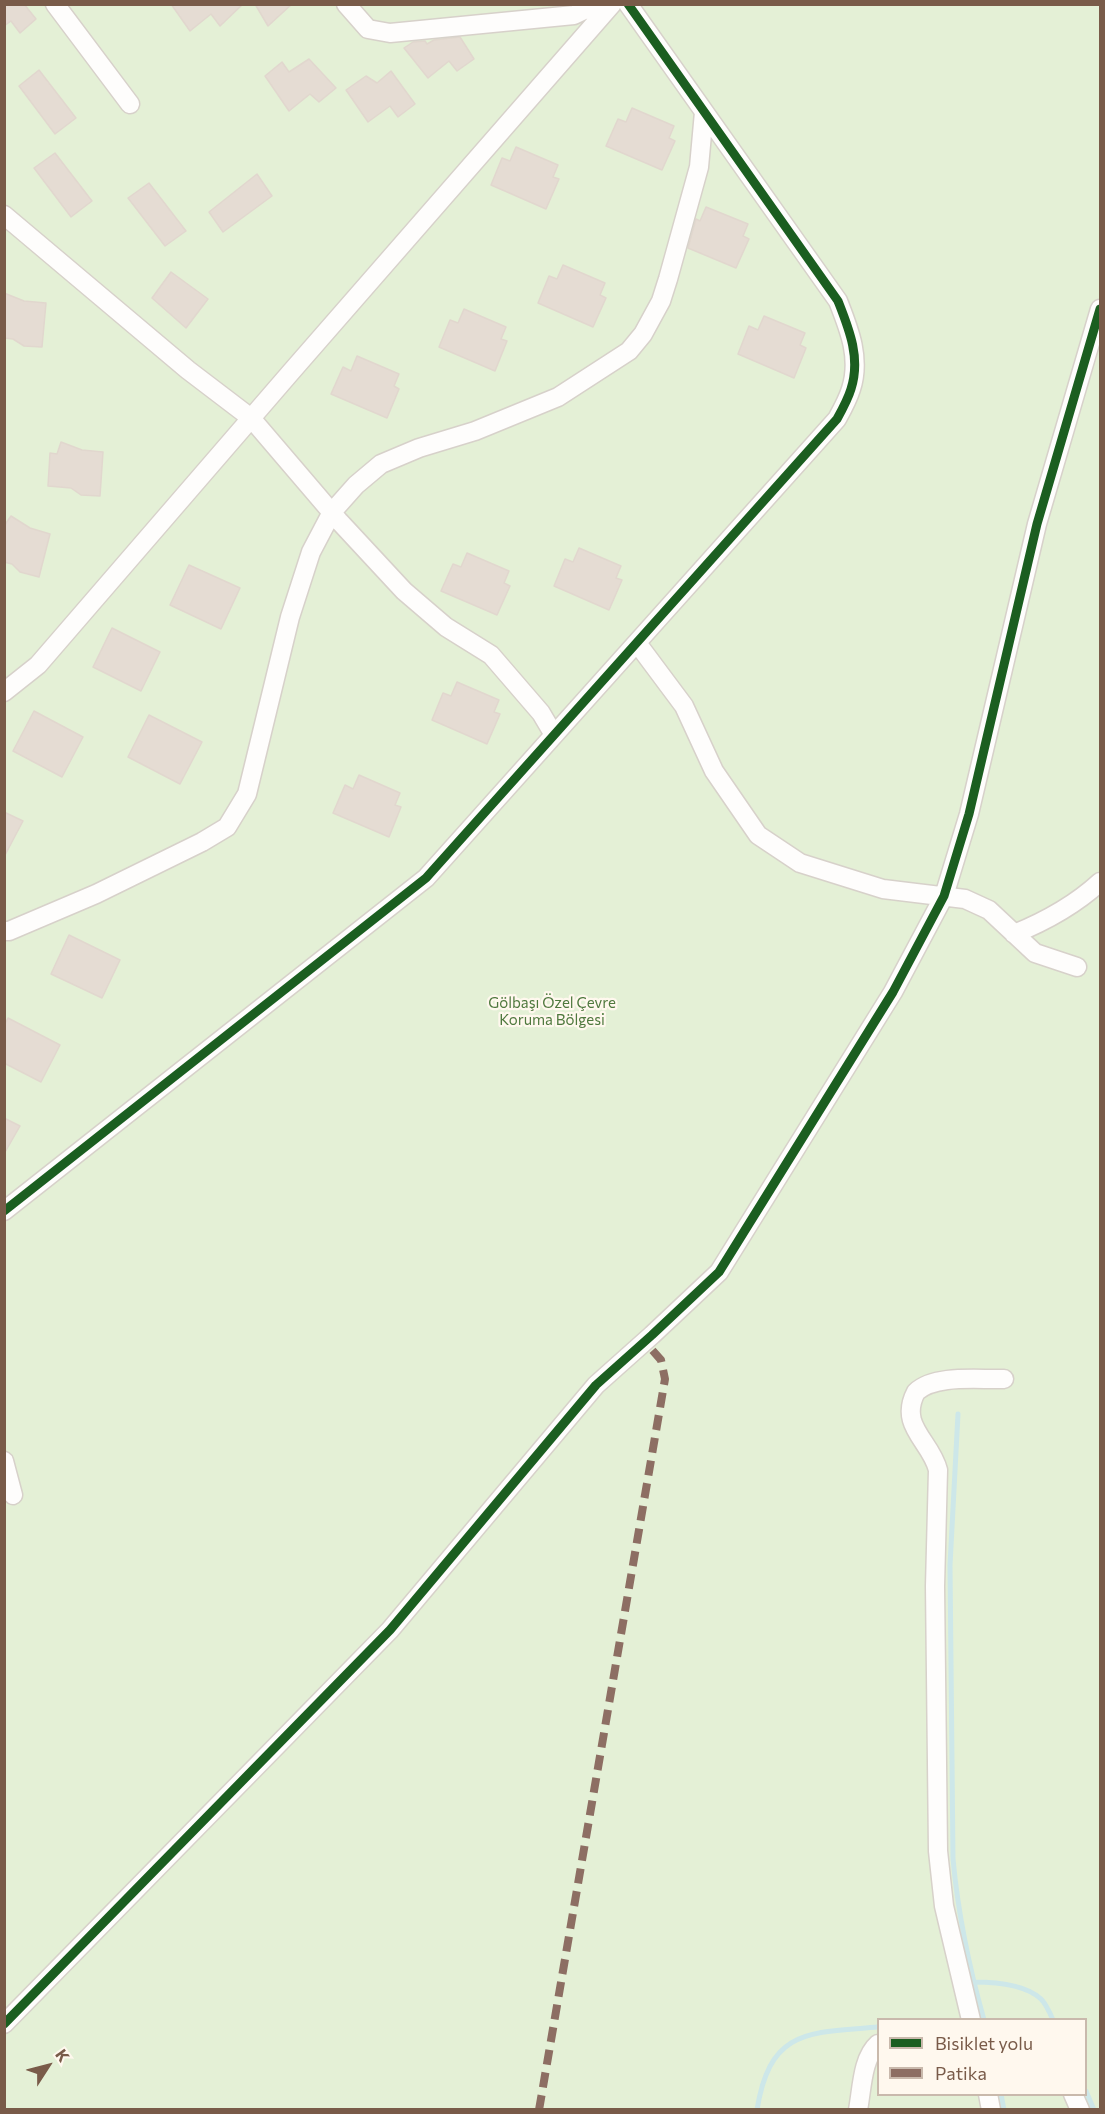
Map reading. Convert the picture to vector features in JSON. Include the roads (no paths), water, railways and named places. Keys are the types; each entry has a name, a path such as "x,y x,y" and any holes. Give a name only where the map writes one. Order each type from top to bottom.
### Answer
{"street":[{"path":"55,4 130,104"},
{"path":"346,4 368,29 390,33 574,15 597,4"},
{"path":"4,692 38,665 612,4"},
{"path":"4,1211 426,878 837,419 851,389 856,361 850,333 838,301 628,4"},
{"path":"4,931 39,920 96,894 202,842 227,827 247,794 290,617 311,552 332,512 356,485 381,464 558,398 629,351 643,334 655,313 668,279 699,167 704,112"},
{"path":"4,215 188,370 251,418 404,591 446,627 491,655 541,713 554,735"},
{"path":"4,2024 390,1630 596,1385 719,1272 893,992 944,896 969,814 1037,524 1101,309"},
{"path":"637,643 684,706 714,771 758,835 800,863 883,889 965,899 989,910 1035,953 1077,967"},
{"path":"1014,934 1051,918 1101,882"},
{"path":"970,2016 944,1906 938,1851 935,1586 938,1470 935,1459 914,1431 911,1412 916,1392 933,1382 1004,1379"},
{"path":"4,1461 13,1495"},
{"path":"858,2109 866,2063 870,2053 877,2046"}],"waterway":[{"path":"958,1414 950,1565 953,1859 965,1940 984,2018"},
{"path":"973,1982 1000,1983 1027,1990 1043,2001 1052,2018"},
{"path":"757,2110 763,2083 772,2063 783,2049 796,2040 813,2034 877,2027"},
{"path":"1087,2093 1094,2110"},
{"path":"1001,2096 1004,2110"}],"park label":[{"name":"Gölbaşı Özel Çevre Koruma Bölgesi","path":"552,1012"}]}
